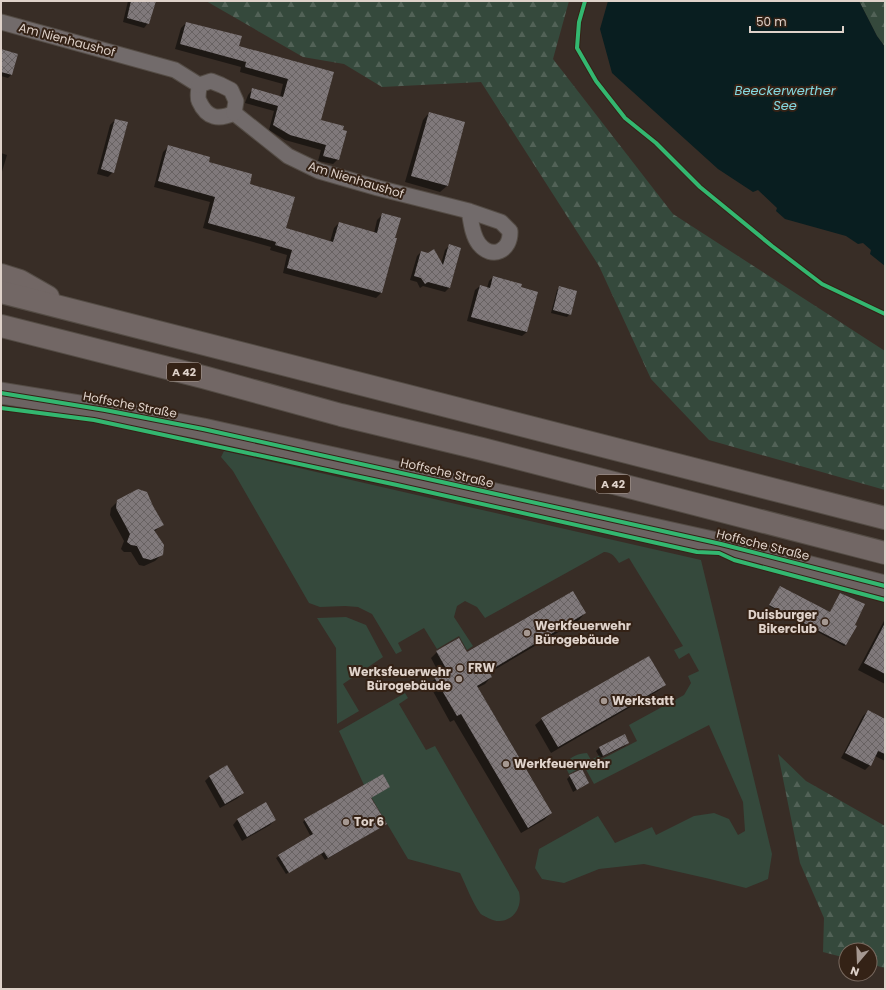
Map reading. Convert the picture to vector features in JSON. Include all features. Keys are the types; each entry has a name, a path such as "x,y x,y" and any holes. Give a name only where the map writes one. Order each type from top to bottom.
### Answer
{"highway":[{"path":"1,275 20,281 70,310"},
{"path":"1,292 885,518"},
{"name":"A 42","path":"1,326 203,377 341,415 482,448 885,553"},
{"path":"1,331 26,332"}],"street":[{"name":"Am Nienhaushof","path":"1,22 175,70 199,85"},
{"path":"211,81 231,90 236,101 234,113 223,118 213,117 205,110 198,100 199,85 211,81"},
{"name":"Am Nienhaushof","path":"234,113 288,156 319,171 378,188 469,211"},
{"name":"Hoffsche Straße","path":"1,393 105,410 203,429 721,544 885,586"}],"green space":[{"path":"206,1 569,1 553,59 673,214 885,351 885,490 709,440 651,379 599,266 481,82 382,87 344,64 303,57"},
{"path":"859,1 885,1 885,47 877,36"},
{"path":"224,451 701,560 772,854 768,879 746,888 644,864 599,869 564,883 542,879 535,868 539,849 598,816 615,843 652,827 656,835 694,816 714,813 729,819 738,835 745,831 743,802 709,725 594,784 584,766 569,774 565,766 571,758 577,755 587,753 591,760 600,755 602,759 637,741 629,725 684,695 691,683 688,676 699,671 689,653 679,659 674,650 683,646 629,558 619,563 611,554 604,552 485,618 477,607 465,601 457,606 454,617 473,646 467,650 459,636 437,649 424,628 398,643 402,651 396,654 372,614 358,607 320,607 309,603 233,471 221,457"},
{"path":"346,617 366,625 383,657 343,684 359,711 337,724 336,648 317,618"},
{"path":"405,693 408,698 399,704 426,750 435,746 519,892 519,906 516,912 507,919 495,921 481,914 477,909 460,873 408,859 364,785 339,731"},
{"path":"778,754 806,781 885,826 885,968 878,966 878,942 838,942 838,956 823,952 824,918 800,863"}],"water":[{"name":"Beeckerwerther See","path":"608,1 859,1 877,36 885,47 885,266 870,254 871,250 863,243 858,244 846,236 785,219 776,211 777,208 758,190 753,192 718,169 612,73 600,29"}],"building":[{"path":"131,1 156,1 149,24 127,18"},
{"path":"186,22 242,36 239,46 334,72 321,120 344,126 343,130 347,131 339,160 323,156 326,145 290,135 273,125 278,106 250,98 252,88 283,97 288,79 245,67 246,62 180,44"},
{"path":"1,49 18,54 12,75 1,72"},
{"path":"429,112 465,122 448,186 411,176"},
{"path":"115,119 128,122 114,173 101,169"},
{"path":"168,145 210,157 209,162 252,174 250,184 295,197 286,228 333,242 339,222 377,233 382,213 401,218 382,293 287,268 292,250 275,245 276,242 208,223 215,197 158,181"},
{"path":"449,244 461,248 450,288 428,282 425,284 421,278 414,276 421,251 428,253 434,249 443,265"},
{"path":"493,276 522,284 521,287 538,292 527,332 471,317 480,285 490,288"},
{"path":"559,286 577,291 571,315 553,310"},
{"path":"138,489 147,492 164,525 154,530 164,545 163,555 151,560 143,558 137,546 131,545 127,542 130,534 116,508 117,500"},
{"path":"780,586 830,612 840,593 865,604 855,625 857,626 846,645 769,605"},
{"path":"573,591 586,613 489,671 492,677 477,686 552,813 528,828 461,714 457,716 434,677 447,670 436,651 459,638 467,652"},
{"path":"885,623 885,674 864,663"},
{"name":"Werkstatt","path":"649,656 666,685 558,747 541,718"},
{"path":"868,710 885,719 885,754 878,751 871,766 845,753"},
{"path":"625,734 629,743 603,756 599,747"},
{"path":"227,765 244,793 225,804 209,776"},
{"path":"582,769 589,783 577,790 569,775"},
{"name":"Tor 6","path":"383,774 390,787 371,798 387,824 328,858 324,852 289,873 278,855 313,834 304,819"},
{"path":"266,802 276,820 247,837 237,819"}],"cycle path":[{"path":"585,1 579,22 577,48 596,81 625,118 656,143 700,187 772,246 822,284 885,314"},
{"path":"1,393 105,410 203,429 721,544 885,586"},
{"path":"1,408 94,420 397,485 697,552 719,553 734,560 885,600"}],"place":[{"name":"Duisburger Bikerclub","path":"825,622"},
{"name":"Werkfeuerwehr Bürogebäude","path":"527,633"},
{"name":"FRW","path":"460,668"},
{"name":"Werksfeuerwehr Bürogebäude","path":"459,679"},
{"name":"Werkstatt","path":"604,701"},
{"name":"Werkfeuerwehr","path":"506,764"},
{"name":"Tor 6","path":"346,822"}]}
